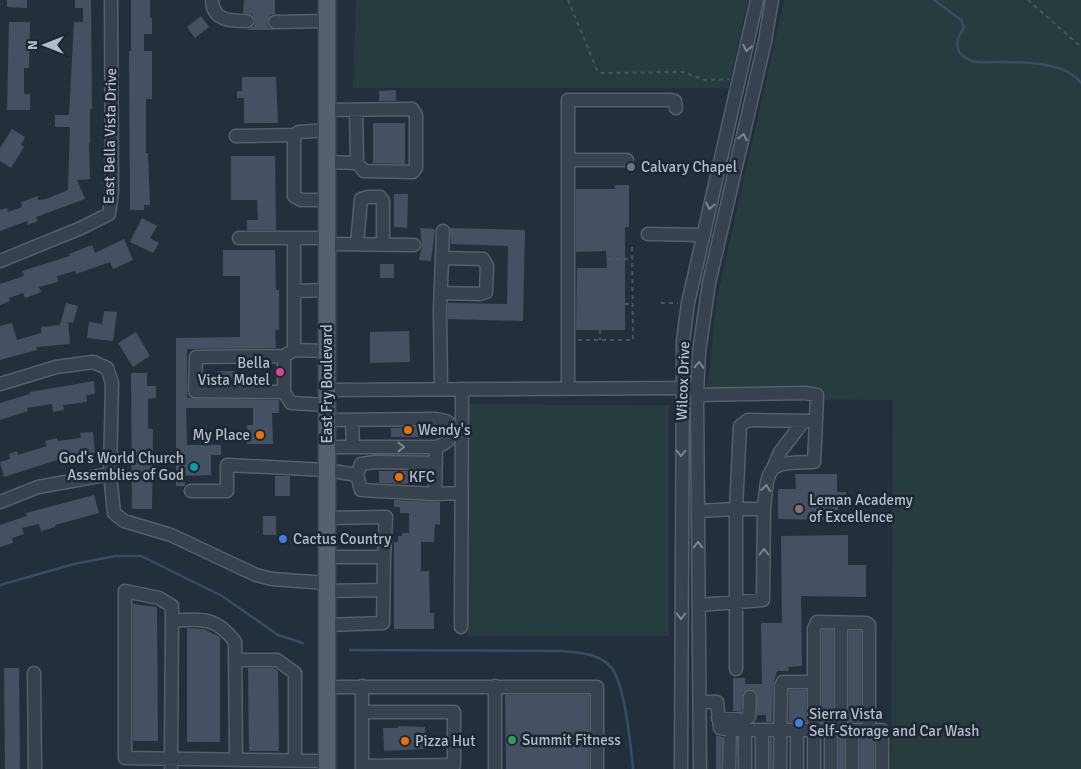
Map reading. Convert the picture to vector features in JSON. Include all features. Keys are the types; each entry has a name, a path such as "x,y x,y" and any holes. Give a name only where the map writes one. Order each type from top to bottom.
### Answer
{"main road":[{"name":"East Fry Boulevard","path":"327,765 328,0"}],"street":[{"name":"East Bella Vista Drive","path":"0,261 109,214 112,191 111,0"},
{"path":"212,0 214,12 219,18 227,21 247,21"},
{"name":"Wilcox Drive","path":"682,769 683,341 688,303 756,0"},
{"name":"Wilcox Drive","path":"700,769 697,392 701,336 709,283 765,41 772,0"},
{"path":"275,22 328,21"},
{"path":"568,388 568,100 671,100 675,102 676,108"},
{"path":"327,110 412,109 416,115 416,168 413,172 364,171 357,162 356,110"},
{"path":"236,136 294,135 299,132 327,130"},
{"path":"294,135 294,196 300,200 327,200"},
{"path":"568,160 627,160"},
{"path":"327,162 357,162"},
{"path":"357,244 359,206 361,199 368,196 380,198 382,201 383,244"},
{"path":"441,390 443,231"},
{"path":"648,234 704,235"},
{"path":"239,238 294,238 357,244 414,244"},
{"path":"294,238 294,291 284,392 291,403 327,405 462,389 682,388 697,392 805,393 817,395 814,462 783,463 774,466"},
{"path":"441,293 480,294 486,292 487,266 483,259 442,258"},
{"path":"294,291 327,290"},
{"path":"284,392 195,391 196,357 327,351"},
{"path":"0,384 56,367 93,362 108,368 112,382 110,474 114,513 124,521 171,535 256,575 327,587 383,590"},
{"path":"461,627 462,493 457,431 462,389"},
{"path":"327,405 352,420 436,419 446,421 457,431"},
{"path":"352,420 352,447"},
{"path":"736,669 736,509 740,426 748,420 816,421"},
{"path":"699,605 763,600 766,480 780,452 803,422"},
{"path":"327,446 436,447 446,444 457,431"},
{"path":"434,494 436,447"},
{"path":"436,463 375,462 361,464 358,475 361,490 434,494 462,493"},
{"path":"191,491 227,491 227,465 327,470 358,475"},
{"path":"0,502 38,487 110,474"},
{"path":"698,511 764,509"},
{"path":"327,518 386,517 383,623 327,625"},
{"path":"327,557 384,557"},
{"path":"171,764 172,606 159,598 125,590 125,758 171,764 236,759 259,764 295,760 327,765"},
{"path":"172,621 194,619 210,621 226,629 235,642 236,759"},
{"path":"814,769 815,625 817,622 866,623 869,625 869,730"},
{"path":"841,623 841,730 852,769"},
{"path":"235,660 277,660 295,673 295,760"},
{"path":"34,672 35,769"},
{"path":"780,769 783,682 814,682"},
{"path":"362,686 362,712 362,767 454,765 454,712 362,712"},
{"path":"495,686 495,769"},
{"path":"327,687 597,687 597,769"},
{"path":"718,718 746,720 749,717 750,698"},
{"path":"700,702 717,702 720,728 730,730 882,730 882,769"},
{"path":"729,769 730,730"},
{"path":"745,730 745,769"},
{"path":"762,730 762,769"},
{"path":"796,730 797,769"},
{"path":"830,769 841,730"}],"path":[{"path":"568,0 597,70 602,73 683,72 705,80 740,78"},
{"path":"1028,0 1081,48"},
{"path":"568,340 633,340 632,244"},
{"path":"608,259 632,259"},
{"path":"661,303 688,303"},
{"path":"625,304 633,304"},
{"path":"600,330 600,340"}],"green space":[{"path":"356,0 748,0 728,88 353,88"},
{"path":"784,0 1081,0 1081,769 891,769 893,400 706,399 717,298"},
{"path":"469,404 669,405 669,636 468,636"}],"water":[{"path":"218,371 235,371 235,379 219,379"}],"building":[{"path":"7,0 27,0 27,8 7,7"},
{"path":"75,0 91,0 92,109 90,109 89,143 90,179 77,180 85,199 36,217 38,221 28,225 27,221 0,231 0,210 7,208 8,212 22,207 21,202 38,196 38,200 46,199 68,190 70,127 55,127 55,115 69,115 74,22 83,22 83,8 75,8"},
{"path":"131,0 150,0 150,18 152,18 152,34 144,34 144,51 152,51 152,99 146,99 146,153 148,153 150,205 144,205 144,210 130,210 129,51 131,51"},
{"path":"244,0 275,0 275,14 270,15 267,22 268,27 275,30 247,30 254,26 255,21 252,14 243,13"},
{"path":"201,16 209,27 195,38 187,27"},
{"path":"9,22 30,22 29,68 24,68 24,94 30,94 30,110 7,110"},
{"path":"242,77 276,77 278,123 244,123 244,98 237,98 237,91 242,91"},
{"path":"396,90 396,101 379,101 379,91"},
{"path":"373,123 405,123 405,164 373,163"},
{"path":"12,129 25,137 21,145 24,147 11,168 0,161 0,148"},
{"path":"231,156 275,156 276,230 247,230 247,220 258,220 257,200 231,200"},
{"path":"615,185 629,185 629,227 625,227 625,330 576,330 577,268 607,268 606,251 576,252 576,189 615,189"},
{"path":"394,194 408,194 407,228 394,227"},
{"path":"142,218 157,226 150,238 159,243 153,253 130,242"},
{"path":"420,228 435,229 431,261 419,260 422,246"},
{"path":"450,228 525,230 523,321 448,319 448,303 507,304 508,246 451,244"},
{"path":"124,239 133,260 113,269 110,262 76,274 75,271 57,276 58,282 39,287 41,292 25,298 23,293 9,298 10,301 0,305 0,284 24,276 22,271 70,256 69,254 92,245 95,253"},
{"path":"223,250 275,250 276,290 279,290 279,330 275,330 276,348 187,349 187,398 279,400 279,413 272,413 273,444 247,444 247,425 253,425 253,408 186,408 187,445 221,445 221,455 211,455 211,475 184,476 185,486 176,486 176,338 240,337 240,276 223,276"},
{"path":"380,264 394,264 394,278 380,278"},
{"path":"66,303 78,306 73,323 68,322 70,344 36,347 37,350 0,360 0,326 12,323 17,340 41,333 41,327 60,325"},
{"path":"104,311 117,312 113,341 87,338 89,322 102,324"},
{"path":"409,331 410,362 370,363 370,332"},
{"path":"136,332 150,356 133,367 118,343"},
{"path":"131,373 147,373 147,386 156,386 156,398 148,399 148,429 153,429 152,509 132,509"},
{"path":"94,381 95,394 86,395 87,402 63,405 64,410 53,412 52,404 27,408 28,411 0,420 0,403 30,394 30,392"},
{"name":"Wendy's","path":"425,427 425,437 391,437 391,428"},
{"path":"93,432 95,453 62,456 63,458 4,477 0,462 10,459 9,454 17,451 18,455 47,446 45,441 57,438 58,441 81,438 80,433"},
{"name":"KFC","path":"379,471 419,471 419,484 379,483"},
{"path":"795,474 837,474 837,492 846,492 846,505 838,505 838,510 832,510 833,520 778,519 778,489 796,489"},
{"path":"275,476 290,476 290,496 275,496"},
{"path":"94,495 99,513 55,525 55,527 41,531 39,524 22,528 24,534 12,538 13,543 0,547 0,525 27,516 26,513"},
{"path":"394,500 440,502 440,525 435,524 434,542 421,542 421,571 429,571 430,613 434,613 434,629 394,629 394,542 398,542 398,536 402,536 402,533 409,533 409,513 400,513 400,507 394,507"},
{"path":"263,516 276,516 276,535 263,535"},
{"path":"848,535 848,565 866,565 866,597 801,596 802,666 788,667 789,671 777,671 773,686 772,722 766,722 766,715 757,715 757,694 751,689 743,693 741,712 733,711 733,678 745,678 745,684 762,684 761,623 782,623 781,536"},
{"path":"133,604 157,607 158,741 133,741"},
{"path":"187,628 204,629 220,637 220,742 187,742"},
{"path":"822,630 833,630 833,722 822,722"},
{"path":"849,631 861,631 861,722 849,722"},
{"path":"4,668 19,668 20,769 5,769"},
{"path":"248,668 274,668 278,671 279,751 249,751"},
{"path":"789,690 806,690 806,722 789,722"},
{"path":"505,695 589,695 589,769 506,769"},
{"name":"Pizza Hut","path":"398,726 425,727 425,749 384,751 383,728 398,728"},
{"path":"716,735 722,737 721,769 716,769"},
{"path":"770,738 772,738 772,769 770,769"},
{"path":"839,738 844,738 844,769 839,769"},
{"path":"860,738 874,738 874,769 860,769"}],"waterway":[{"path":"934,0 961,20 964,28 957,42 959,51 966,58 978,62 1042,64 1064,70 1081,83"},
{"path":"0,585 74,564 115,556 141,556 222,596 278,635 303,643"},
{"path":"350,650 563,651 588,654 599,658 609,665 615,673 619,684 626,714 633,769"}],"place":[{"name":"Calvary Chapel","path":"631,167"},
{"name":"Bella Vista Motel","path":"280,372"},
{"name":"Wendy's","path":"408,430"},
{"name":"My Place","path":"260,435"},
{"name":"God's World Church Assemblies of God","path":"194,467"},
{"name":"KFC","path":"399,477"},
{"name":"Leman Academy of Excellence","path":"799,509"},
{"name":"Cactus Country","path":"283,539"},
{"name":"Sierra Vista Self-Storage and Car Wash","path":"799,723"},
{"name":"Summit Fitness","path":"512,740"},
{"name":"Pizza Hut","path":"405,741"}]}
